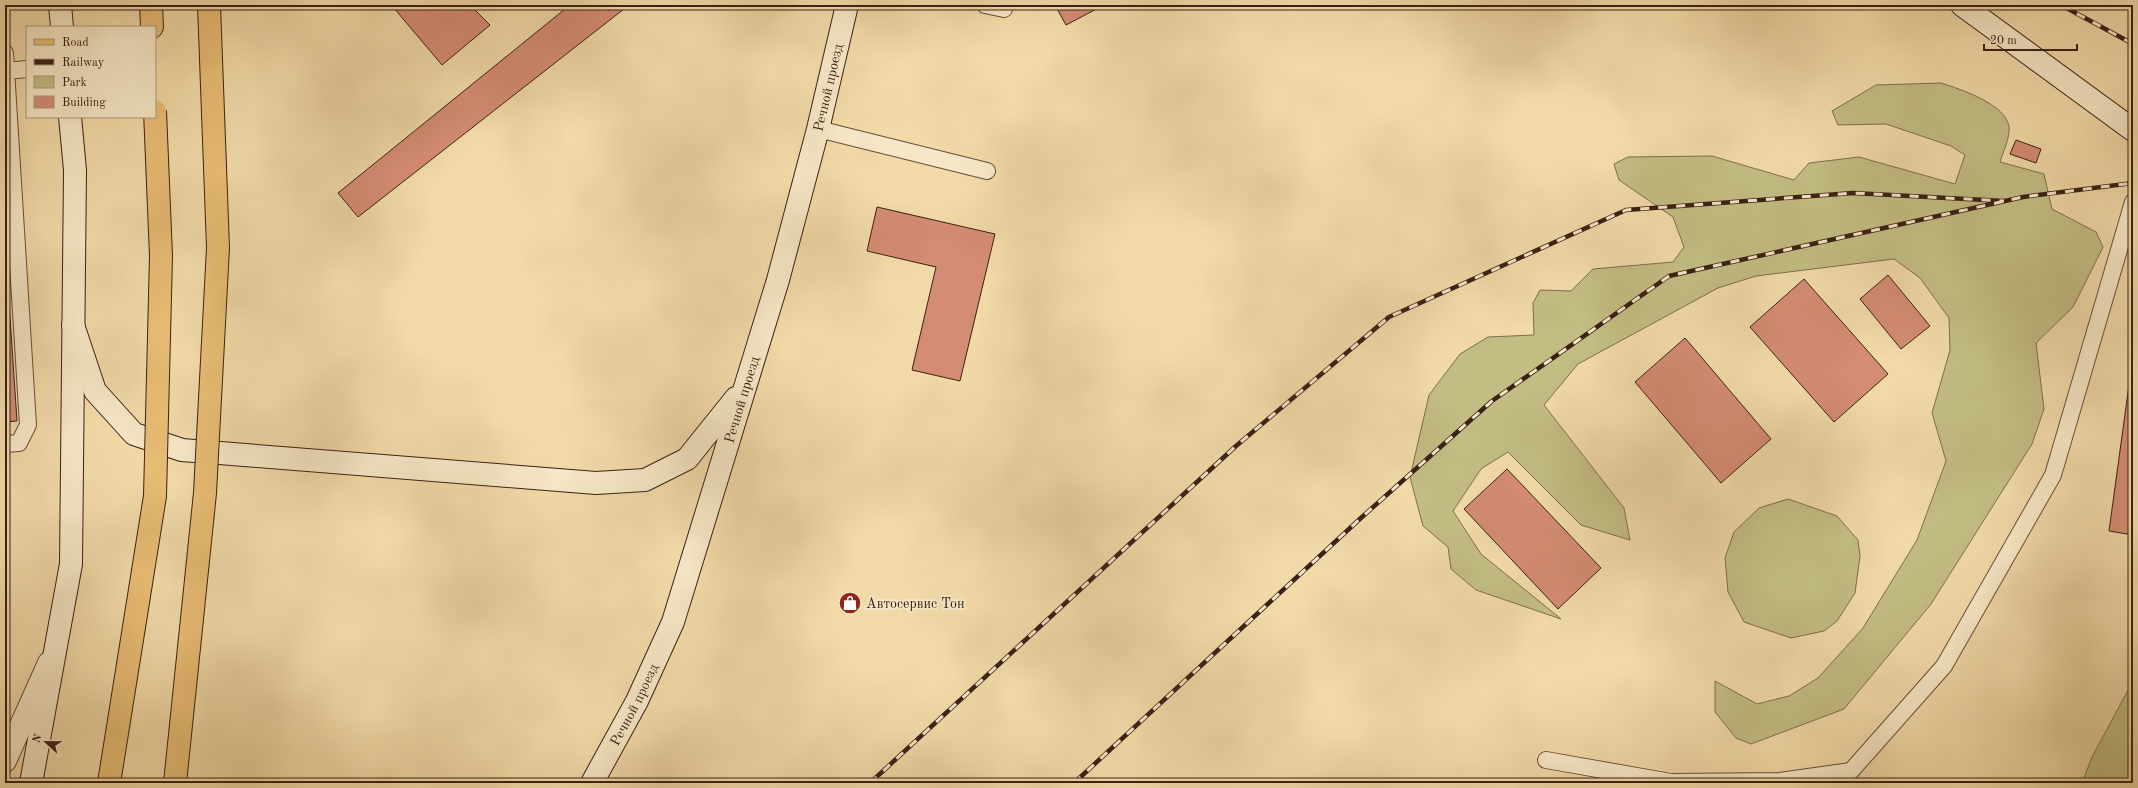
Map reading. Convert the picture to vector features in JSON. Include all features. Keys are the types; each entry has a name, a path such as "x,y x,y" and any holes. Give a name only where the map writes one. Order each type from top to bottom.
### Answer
{"main road":[{"path":"60,5 62,26"},
{"path":"151,5 152,26"},
{"path":"175,783 205,493 218,248 208,5"},
{"name":"Речной проезд","path":"603,783 637,701 673,622 778,280 818,129 847,5"},
{"path":"1962,5 2133,130"},
{"path":"31,783 71,564 75,170 70,118"},
{"path":"109,783 155,496 161,256 155,118"},
{"path":"73,325 95,391 134,434 182,450 596,483 644,480 687,459 743,390"},
{"path":"5,761 55,649"},
{"path":"592,783 637,701"}],"lane":[{"path":"985,5 1004,9"},
{"path":"5,53 28,425 19,443 5,444"},
{"path":"6,71 26,69"},
{"path":"818,129 987,171"},
{"path":"1546,760 1671,782 1780,781 1851,771 1944,666 2053,475 2133,202"}],"green space":[{"path":"1941,83 1984,100 2003,114 2008,123 2009,132 2007,143 2000,162 2044,174 2052,209 2096,232 2103,247 2073,307 2036,343 2044,409 2032,444 1931,604 1844,709 1751,744 1736,738 1715,712 1715,681 1757,704 1789,696 1818,678 1863,628 1917,540 1946,461 1932,413 1950,350 1949,318 1920,278 1894,259 1756,276 1718,288 1578,364 1544,405 1624,508 1630,540 1581,525 1508,452 1481,469 1453,511 1481,554 1561,619 1476,590 1451,569 1448,547 1423,526 1410,477 1429,395 1460,354 1488,337 1534,335 1533,303 1540,290 1571,291 1593,269 1673,262 1684,247 1673,217 1619,180 1614,164 1628,157 1712,156 1794,180 1809,163 1859,157 1955,184 1965,155 1951,146 1886,124 1838,125 1832,111 1876,85"},
{"path":"1788,499 1837,516 1858,540 1860,556 1855,593 1837,621 1824,631 1791,638 1744,622 1728,592 1725,558 1734,532 1759,508"},
{"path":"2133,681 2133,783 2082,783 2092,757"}],"building":[{"path":"396,5 470,5 490,25 442,65 393,7"},
{"path":"570,5 629,5 358,217 338,193"},
{"path":"1055,5 1104,5 1066,25"},
{"path":"2016,140 2041,149 2036,163 2010,154"},
{"path":"877,207 995,234 960,381 912,370 936,267 867,251"},
{"path":"5,243 17,421 5,422"},
{"path":"1888,275 1930,326 1901,349 1860,299"},
{"path":"1804,279 1888,374 1834,422 1750,327"},
{"path":"1685,338 1771,439 1721,483 1635,382"},
{"path":"2133,363 2133,535 2109,531"},
{"path":"1507,469 1601,568 1558,609 1464,509"}],"railway":[{"path":"2061,5 2133,44"},
{"path":"1074,783 1362,517 1492,401 1669,276 2023,197 2133,183"},
{"path":"870,783 1236,446 1389,317 1626,210 1853,193 2004,201"}],"place":[{"name":"Автосервис Тон","path":"850,603"}]}
